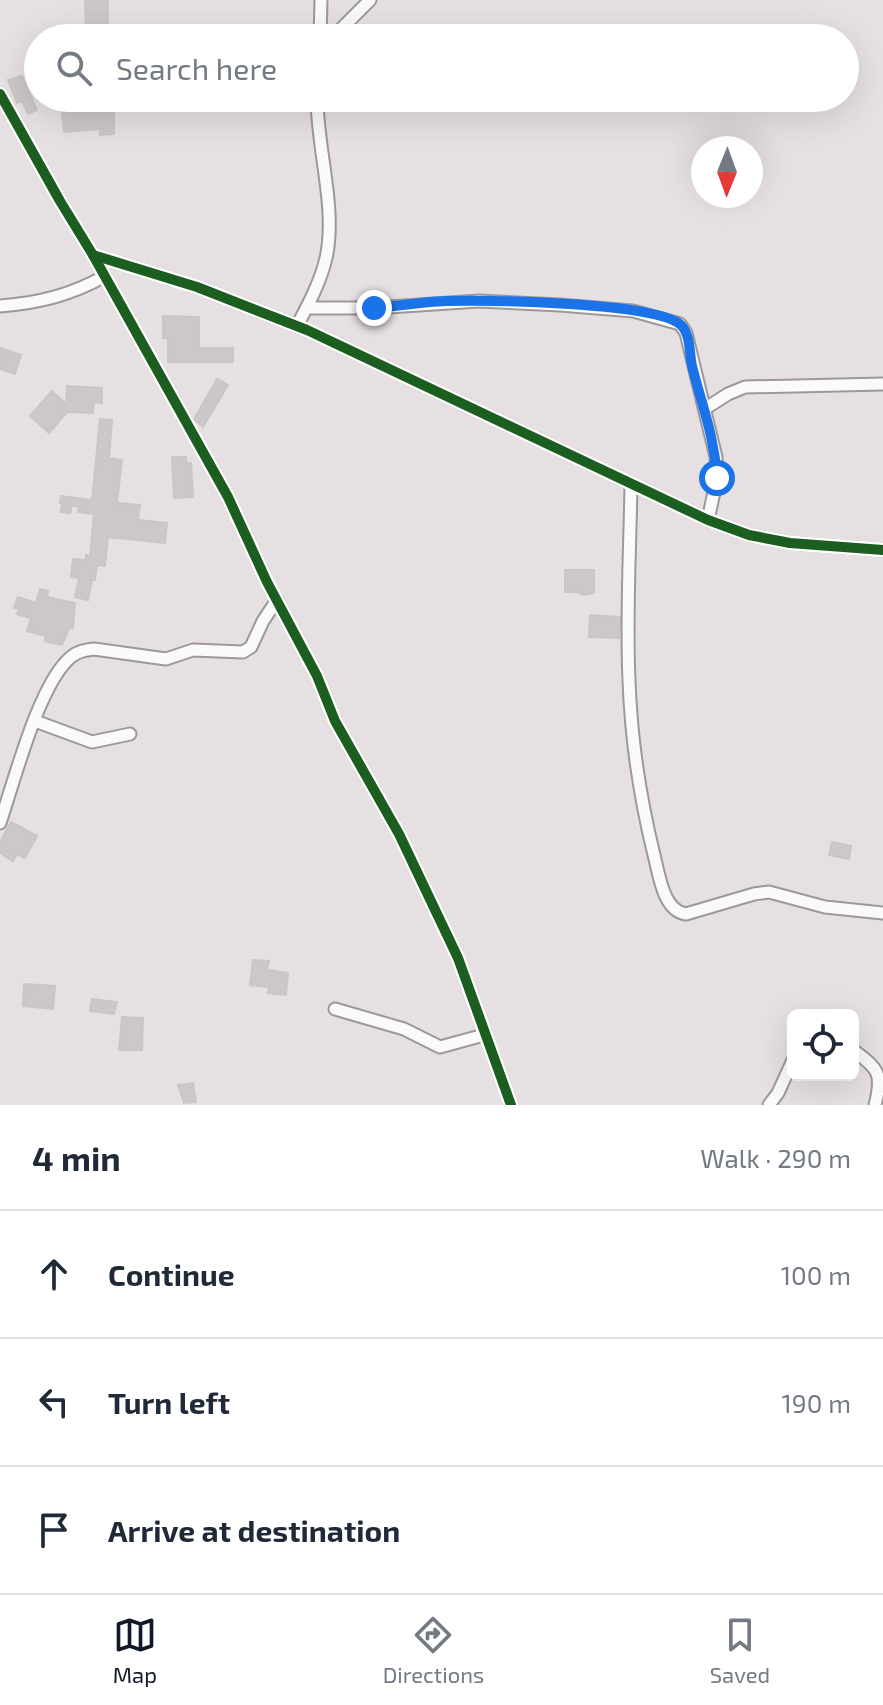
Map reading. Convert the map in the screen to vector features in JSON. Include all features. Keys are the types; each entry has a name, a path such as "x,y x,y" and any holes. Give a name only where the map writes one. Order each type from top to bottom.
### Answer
{"street":[{"path":"320,24 321,0"},
{"path":"346,24 370,0"},
{"path":"0,94 234,509 317,676 335,721 385,808 428,893 458,958 511,1105"},
{"path":"297,326 326,259 329,229 317,112"},
{"path":"93,255 197,287 297,326 708,520 749,535 790,543 883,550"},
{"path":"0,306 50,300 80,290 105,276"},
{"path":"307,308 374,308 479,301 633,311 680,324 686,333 695,378 706,408 717,478 708,520"},
{"path":"706,408 745,387 883,384"},
{"path":"631,485 629,681 634,740 642,802 661,883 672,908 677,913 686,914 769,892 825,907 883,913"},
{"path":"0,823 35,721 54,678 70,657 84,650 166,659 193,650 243,652 251,647 277,600"},
{"path":"35,721 92,742 130,734"},
{"path":"335,1009 404,1029 440,1047 484,1035"},
{"path":"859,1055 880,1078 881,1086 875,1105"},
{"path":"769,1105 787,1073"}],"building":[{"path":"85,0 108,0 108,24 86,24"},
{"path":"22,76 24,105 22,101 17,103 8,80"},
{"path":"62,113 114,113 114,134 100,135 100,129 64,132"},
{"path":"163,316 199,317 199,348 233,348 233,362 168,362 168,338 163,338"},
{"path":"0,348 21,355 15,374 0,369"},
{"path":"217,379 228,385 203,427 194,419"},
{"path":"67,386 102,388 102,403 94,402 93,413 67,412 49,433 30,416 52,391 66,404"},
{"path":"100,419 112,420 109,458 122,460 117,503 140,505 138,520 167,523 165,543 108,537 105,566 97,565 88,600 75,597 79,578 71,577 73,559 86,560 86,555 90,556 94,514 78,512 79,507 72,505 70,513 61,512 60,503 61,496 92,500"},
{"path":"172,457 186,457 186,463 191,463 193,497 174,498"},
{"path":"565,570 594,570 594,593 582,595 565,592"},
{"path":"40,589 48,591 47,597 75,603 73,628 69,628 62,645 45,641 46,636 27,631 31,618 17,614 19,609 14,608 18,597 36,603"},
{"path":"590,615 620,617 619,638 589,637"},
{"path":"11,822 37,836 25,858 17,854 13,861 0,853 0,842"},
{"path":"832,842 851,846 849,859 829,855"},
{"path":"253,960 269,961 267,970 288,973 286,995 268,993 269,987 250,985"},
{"path":"24,984 55,986 53,1009 23,1006"},
{"path":"92,999 117,1002 114,1014 90,1011"},
{"path":"122,1017 143,1018 142,1050 119,1050"},
{"path":"193,1083 196,1102 184,1103 178,1085"}],"cycle path":[{"path":"0,94 228,497 267,582 317,676 335,721 399,834 458,958 511,1105"},
{"path":"93,255 197,287 307,330 708,520 749,535 790,543 883,550"}],"route":[{"path":"374,308 444,301 560,305 633,311 680,324 686,333 695,378 712,432 717,478"}]}
